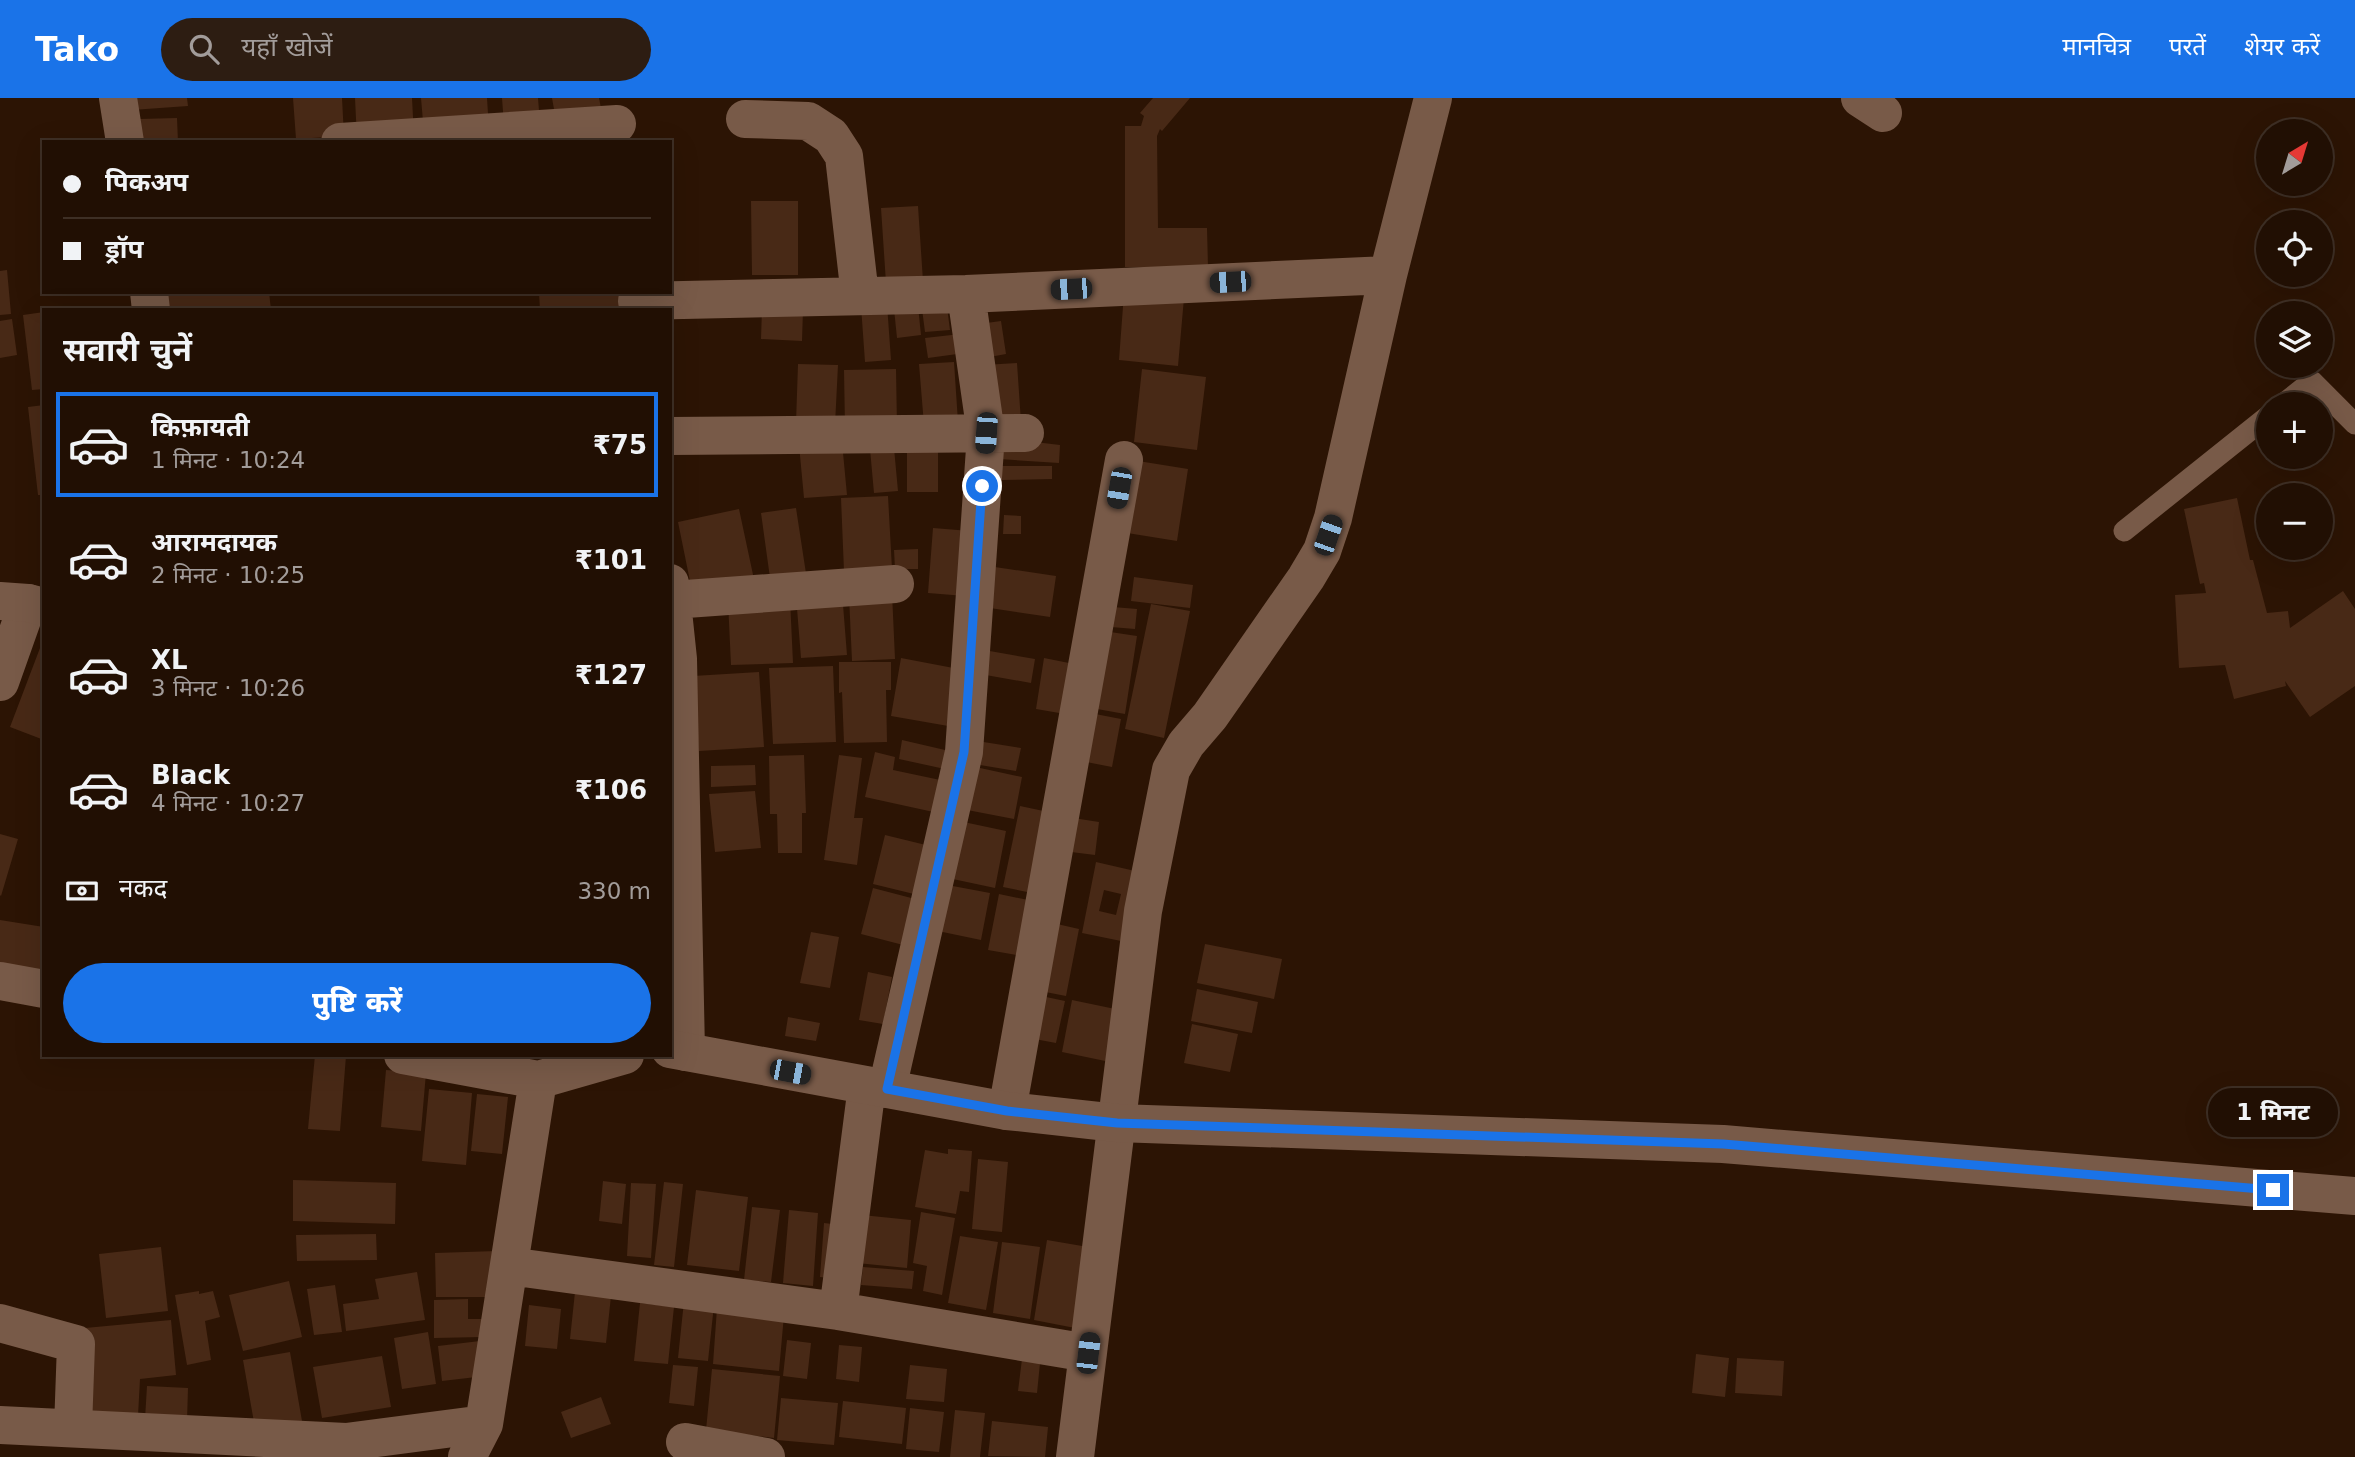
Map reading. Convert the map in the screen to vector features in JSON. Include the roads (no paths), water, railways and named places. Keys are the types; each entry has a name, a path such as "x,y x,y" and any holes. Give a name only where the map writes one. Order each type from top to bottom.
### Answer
{"street":[{"path":"118,98 125,140"},
{"path":"1075,1457 1143,911 1171,770 1186,744 1210,716 1299,589 1322,551 1333,518 1388,275 1433,98"},
{"path":"745,119 808,121 831,136 844,156 860,296"},
{"path":"366,140 617,121"},
{"path":"637,301 966,293 1388,275"},
{"path":"838,1311 877,1088 964,752 986,433 966,293"},
{"path":"672,436 1025,433"},
{"path":"1007,1111 1124,460"},
{"path":"672,592 895,584"},
{"path":"672,602 678,659 678,1051 1007,1111 1117,1123 1723,1144 2355,1196"},
{"path":"0,682 24,604"},
{"path":"0,981 42,989"},
{"path":"414,1057 538,1080 618,1057"},
{"path":"0,1424 346,1442 476,1441 509,1266 538,1080"},
{"path":"509,1266 838,1311 1088,1353"},
{"path":"0,1323 76,1344 72,1428"},
{"path":"685,1443 766,1457"}],"lane":[{"path":"2298,392 2312,381 2323,392"},
{"path":"2333,402 2355,424"},
{"path":"2124,531 2256,426"}]}
